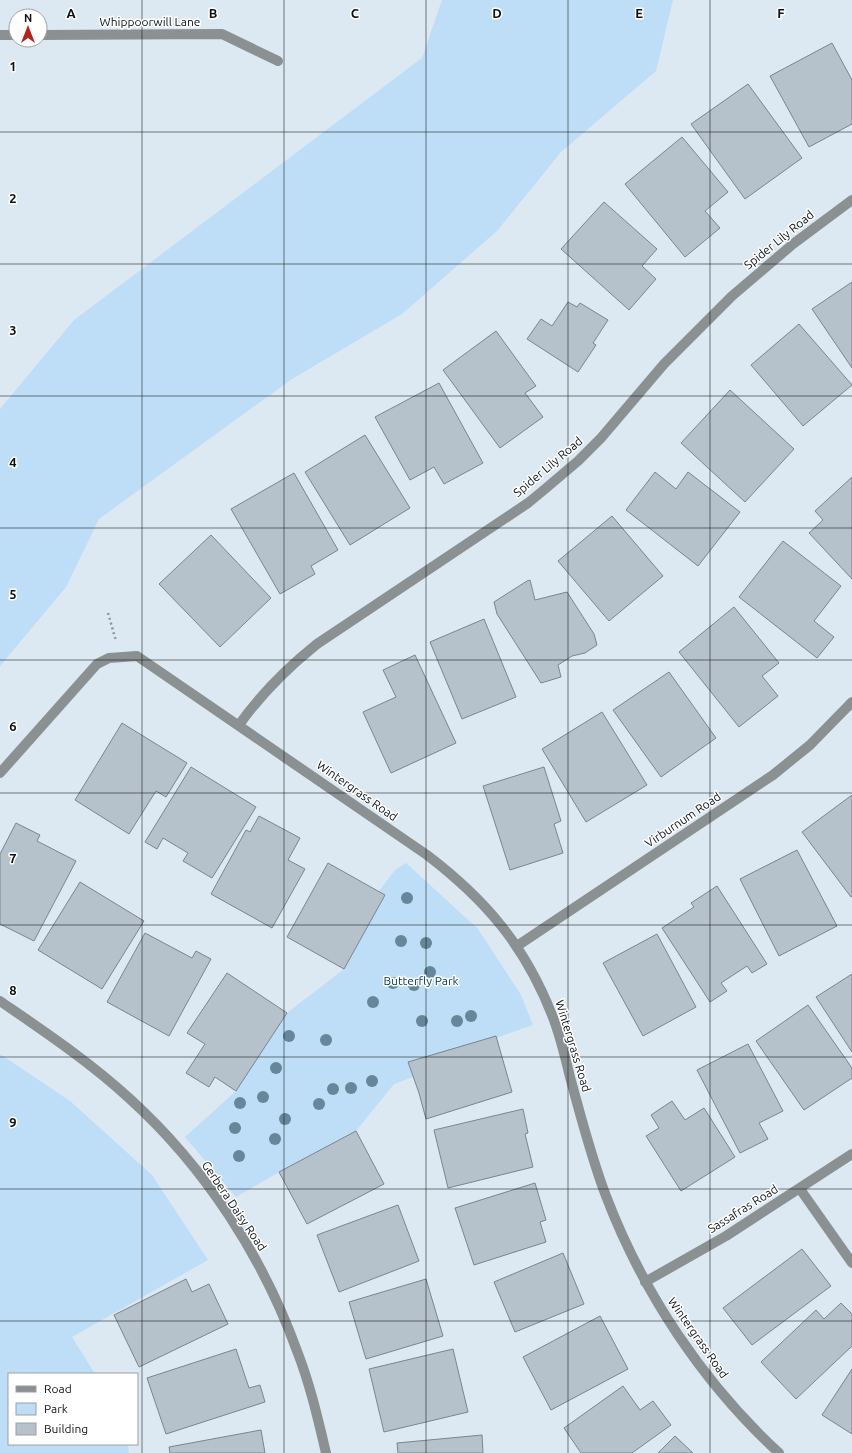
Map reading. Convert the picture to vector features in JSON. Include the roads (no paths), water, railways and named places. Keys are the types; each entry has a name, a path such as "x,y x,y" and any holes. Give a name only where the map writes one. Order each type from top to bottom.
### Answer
{"street":[{"name":"Whippoorwill Lane","path":"48,35 222,34 278,61"},
{"name":"Spider Lily Road","path":"239,725 260,698 278,679 297,660 317,644 528,502 562,475 601,438 664,364 732,296 793,244 852,200"},
{"name":"Wintergrass Road","path":"0,773 97,664 109,658 137,656 427,855 454,876 485,906 517,946 538,983 552,1015 598,1174 619,1229 645,1282 671,1324 707,1375 731,1403 779,1453"},
{"name":"Virburnum Road","path":"517,946 773,775 810,745 852,702"},
{"name":"Gerbera Daisy Road","path":"0,1001 76,1054 132,1100 190,1162 212,1191 245,1242 263,1273 279,1306 309,1386 326,1453"},
{"name":"Sassafras Road","path":"645,1282 720,1240 852,1154"},
{"path":"800,1189 852,1263"}],"park label":[{"name":"Butterfly Park","path":"421,981"}]}
